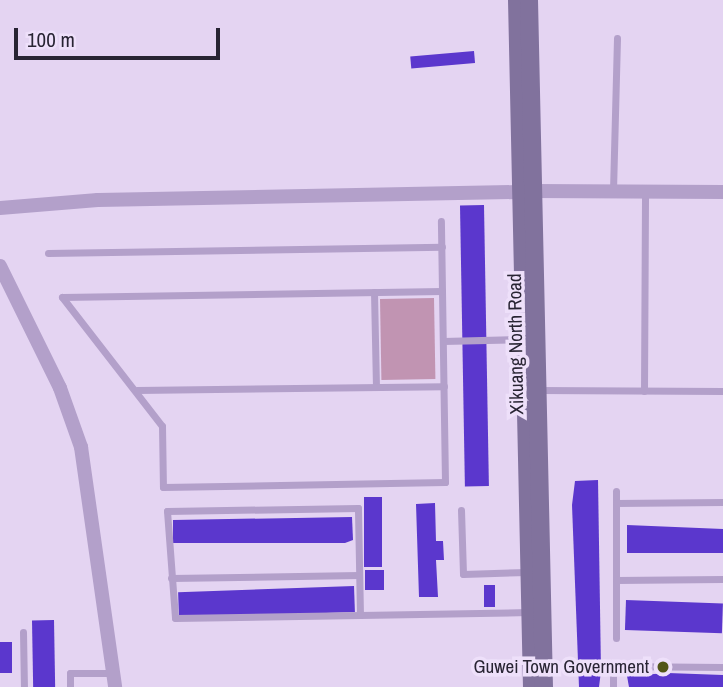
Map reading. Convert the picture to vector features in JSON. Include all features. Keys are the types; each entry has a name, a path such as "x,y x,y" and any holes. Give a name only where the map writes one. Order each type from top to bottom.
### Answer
{"main road":[{"name":"Xikuang North Road","path":"517,0 537,390 544,687"},
{"name":"Xikuang North Road","path":"529,0 524,339 532,687"}],"street":[{"path":"0,208 98,200 527,191 723,192"},
{"path":"0,266 60,388 82,447 114,680"}],"lane":[{"path":"613,191 617,38"},
{"path":"644,391 645,192"},
{"path":"441,221 445,482 163,487 162,426 137,390 62,297 442,291"},
{"path":"48,253 442,247"},
{"path":"374,292 376,387"},
{"path":"443,341 524,339"},
{"path":"137,390 444,386"},
{"path":"537,390 723,391"},
{"path":"615,491 616,638"},
{"path":"616,503 723,502"},
{"path":"360,615 358,508 167,512 175,618 360,615 530,612"},
{"path":"461,510 463,574 529,572"},
{"path":"172,578 359,575"},
{"path":"616,580 723,579"},
{"path":"23,632 24,687"},
{"path":"613,687 613,666 723,667"},
{"path":"70,687 70,673 114,680"}],"shaded area":[{"path":"434,298 435,379 381,380 380,299"}],"building":[{"path":"474,51 475,63 411,69 410,57"},
{"path":"460,205 484,205 489,486 465,486"},
{"path":"598,480 601,671 599,687 579,687 572,505 575,481"},
{"path":"364,497 382,497 382,567 364,567"},
{"path":"435,503 436,541 443,541 444,560 436,560 438,597 419,597 416,504"},
{"path":"352,517 353,540 345,543 173,543 173,520"},
{"path":"627,525 723,529 723,553 627,553"},
{"path":"365,570 384,570 384,590 365,590"},
{"path":"484,585 495,585 495,607 484,607"},
{"path":"354,586 355,612 179,618 178,592"},
{"path":"626,600 723,603 722,633 625,630"},
{"path":"32,620 54,620 55,687 33,687"},
{"path":"0,642 12,642 12,673 0,673"},
{"path":"668,673 723,675 723,687 629,687 627,676"}],"place":[{"name":"Guwei Town Government","path":"663,667"}]}
